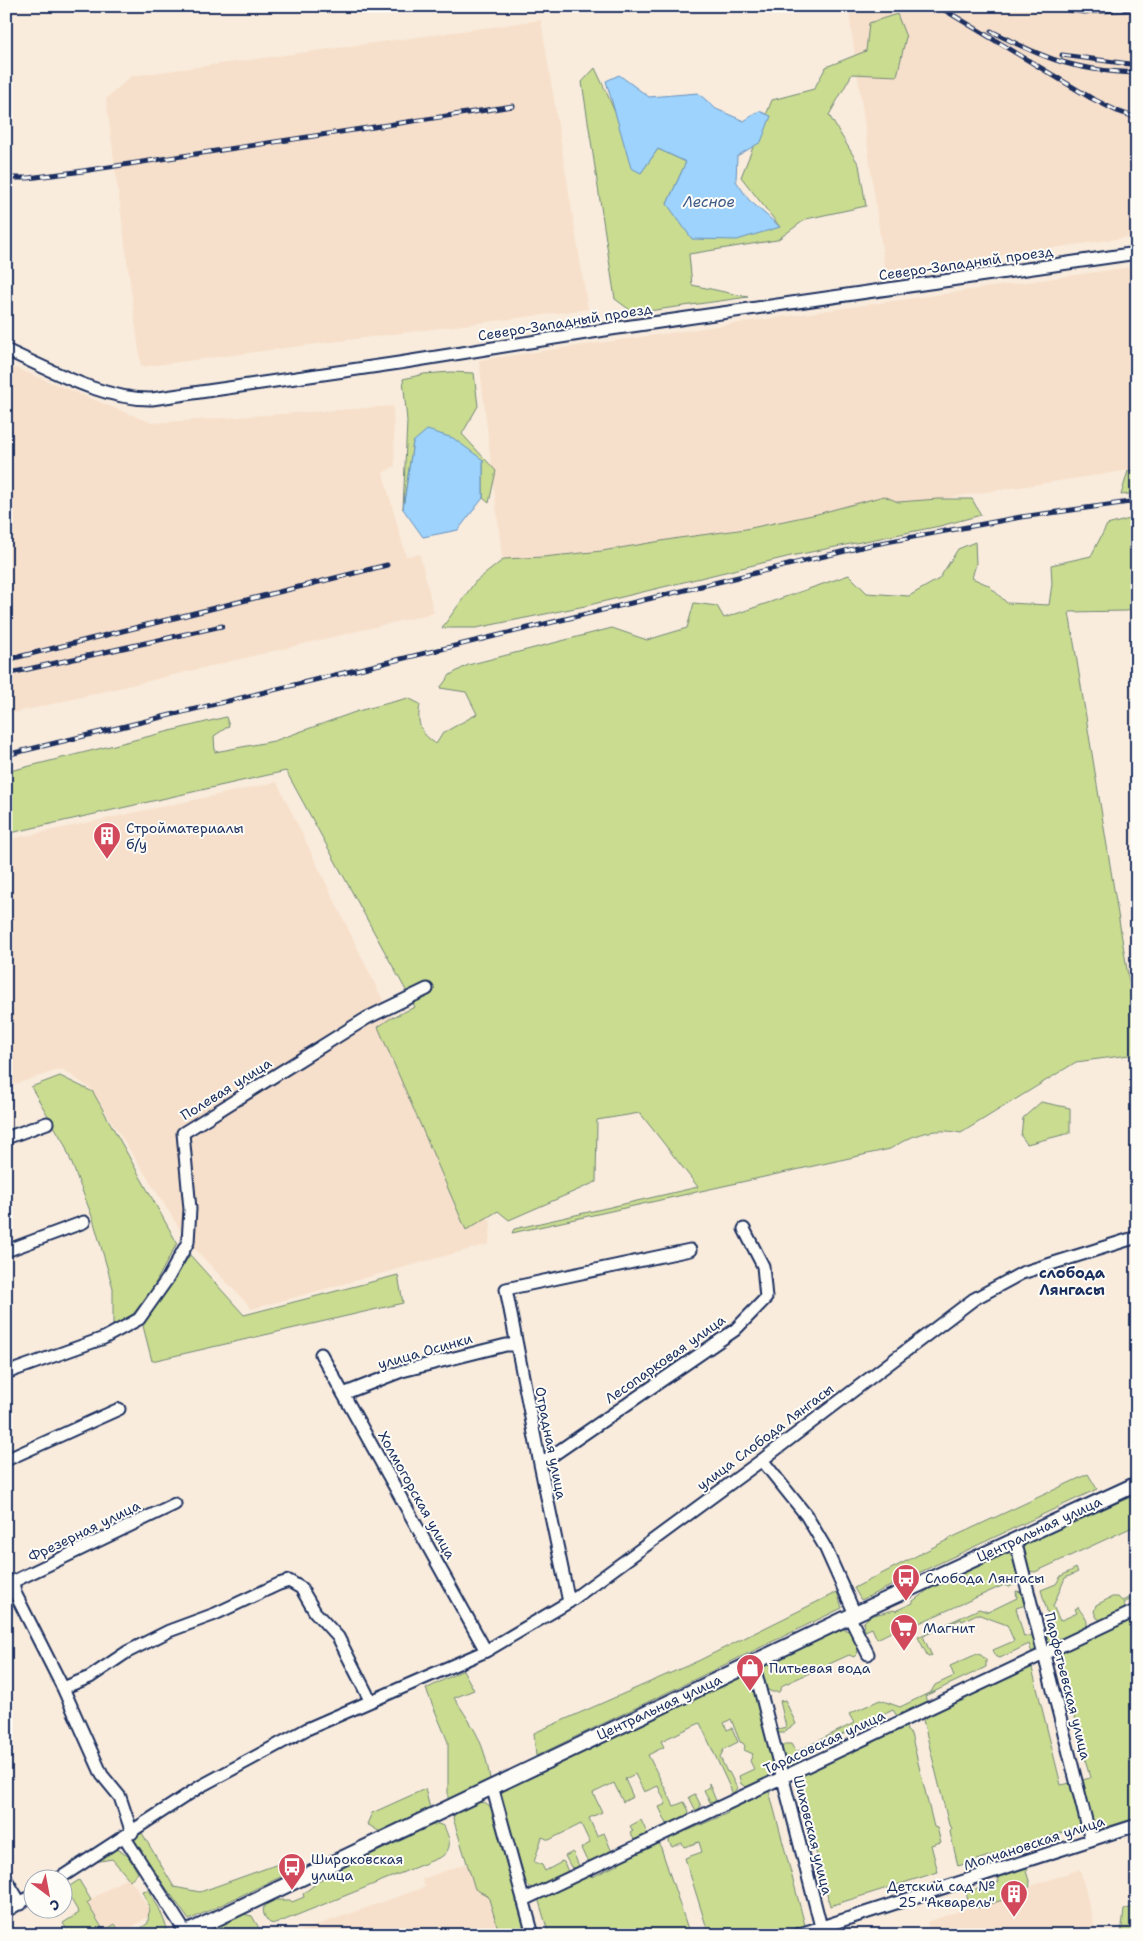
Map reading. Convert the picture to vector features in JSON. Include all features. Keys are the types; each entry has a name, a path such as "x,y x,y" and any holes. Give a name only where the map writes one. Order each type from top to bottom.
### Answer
{"street":[{"name":"Северо-Западный проезд","path":"6,350 107,393 126,398 152,399 611,329 1137,253"},
{"name":"Полевая улица","path":"6,1373 104,1338 139,1319 168,1278 188,1242 190,1208 183,1133 367,1018 427,989"},
{"path":"6,1138 47,1123"},
{"path":"6,1251 84,1222"},
{"name":"Лесопарковая улица","path":"540,1464 735,1330 766,1298 763,1266 744,1229"},
{"name":"улица Слобода Лянгасы","path":"72,1870 201,1786 307,1729 486,1651 569,1602 762,1460 974,1299 1022,1273 1137,1237"},
{"name":"Отрадная улица","path":"569,1602 506,1288 690,1250"},
{"name":"улица Осинки","path":"343,1394 402,1371 506,1345 517,1345"},
{"name":"Холмогорская улица","path":"321,1354 486,1651"},
{"path":"6,1460 119,1408"},
{"path":"762,1460 811,1523 826,1547 868,1654"},
{"name":"Центральная улица","path":"184,1934 852,1615 1137,1484"},
{"name":"Фрезерная улица","path":"10,1583 175,1504"},
{"name":"Парфетьевская улица","path":"1015,1540 1091,1840"},
{"path":"63,1688 90,1678 127,1652 169,1631 215,1614 289,1581 301,1588 315,1612 338,1637 370,1700"},
{"path":"10,1583 63,1688 102,1775 120,1798 128,1835 184,1934"},
{"name":"Тарасовская улица","path":"523,1900 1137,1610"},
{"name":"Шиховская улица","path":"753,1662 821,1927"},
{"path":"492,1786 533,1935"},
{"name":"Молчановская улица","path":"798,1935 1137,1825"},
{"path":"6,1879 21,1904 6,1911"}],"shaded area":[{"path":"848,6 1137,6 1137,236 885,272"},
{"path":"541,20 588,309 141,367 106,99 131,76"},
{"path":"1137,266 1137,469 503,566 479,360"},
{"path":"6,364 152,423 393,406 395,466 383,473 406,556 420,554 434,613 6,715"},
{"path":"277,782 491,1223 489,1244 252,1309 188,1242 91,1089 62,1069 6,1087 6,840"},
{"path":"467,1863 475,1889 488,1896 500,1935 289,1935 425,1887 422,1879"},
{"path":"1080,1869 1097,1935 931,1935 927,1922"},
{"path":"127,1877 136,1887 152,1914 121,1934 115,1924 105,1931 87,1902"}],"green space":[{"path":"897,14 906,37 897,76 852,74 829,115 859,165 866,206 806,219 777,240 689,254 692,285 748,297 634,313 615,299 582,82 595,68 641,173 658,149 686,162 667,204 780,227 741,177 772,100 814,89 826,67 866,51 869,23"},
{"path":"474,373 478,406 462,434 496,471 489,503 483,498 483,460 413,442 403,509 407,421 403,379 424,374"},
{"path":"1137,469 1137,493 1121,495 1128,471"},
{"path":"884,496 898,502 972,499 981,515 940,526 791,556 585,606 476,628 442,628 475,582 504,559 602,551 746,529 817,514"},
{"path":"1137,517 1137,608 1127,611 1069,612 1137,1031 1137,1054 1076,1062 961,1133 932,1131 907,1139 890,1149 512,1233 514,1229 698,1187 640,1113 597,1120 596,1182 509,1220 498,1211 466,1230 378,1027 391,1018 415,1007 286,771 6,834 6,772 226,717 229,726 214,736 215,752 274,741 358,711 408,698 420,704 419,722 421,727 426,736 436,744 443,733 477,714 466,692 440,688 450,675 468,665 612,628 647,640 687,628 694,603 717,606 724,618 849,575 867,593 909,596 939,579 958,549 975,542 976,564 972,578 988,585 1007,603 1049,605 1052,584 1051,565 1091,556 1107,525"},
{"path":"60,1076 93,1092 177,1243 150,1293 133,1314 113,1326 113,1288 93,1219 64,1143 31,1087"},
{"path":"1041,1102 1070,1108 1070,1133 1027,1144 1021,1136 1023,1118"},
{"path":"190,1255 244,1315 398,1275 403,1303 152,1361 143,1326"},
{"path":"1088,1474 1097,1489 861,1600 854,1588 953,1537"},
{"path":"1137,1494 1137,1525 1035,1572 1028,1571 1023,1549 1026,1544"},
{"path":"1007,1552 1013,1556 1020,1579 1016,1584 1009,1587 1004,1585 908,1628 905,1625 877,1639 872,1628 865,1631 863,1623 870,1616 895,1611 913,1603 913,1601 932,1587"},
{"path":"1076,1568 1078,1572 1065,1578 1053,1606 1060,1621 1077,1613 1075,1609 1078,1607 1087,1622 1086,1628 1054,1643 1047,1643 1042,1632 1052,1628 1041,1590 1056,1584 1061,1576"},
{"path":"1016,1591 1023,1592 1026,1605 1016,1608 1024,1637 1034,1635 1037,1647 1032,1653 1029,1644 1000,1658 996,1657 993,1650 1014,1641 1007,1625 977,1614 923,1636 932,1656 928,1657 918,1637 979,1609 988,1612 1017,1598"},
{"path":"837,1592 842,1608 536,1756 534,1733 698,1661"},
{"path":"1137,1595 1137,1597 1123,1603 1126,1610 1102,1621 1097,1618 1094,1612 1096,1605 1112,1597 1118,1597 1122,1601"},
{"path":"1137,1614 1137,1818 1094,1830 1079,1781 1090,1778 1057,1651"},
{"path":"843,1629 852,1632 859,1647 854,1657 849,1655 783,1685 779,1692 772,1692 765,1688 762,1671 766,1665"},
{"path":"977,1654 986,1660 986,1667 925,1696 927,1702 897,1716 893,1710 798,1756 801,1762 790,1765 784,1762 781,1751 784,1744 791,1744 796,1752 854,1723 849,1714 880,1700 900,1707 931,1692 935,1685 954,1676 950,1666"},
{"path":"1031,1664 1061,1785 1071,1783 1082,1826 958,1866 950,1832 952,1828 949,1825 922,1716"},
{"path":"463,1670 474,1690 454,1698 482,1745 490,1779 448,1801 448,1742 426,1689"},
{"path":"742,1675 751,1676 773,1767 766,1778 759,1783 746,1787 741,1784 739,1776 754,1769 750,1761 753,1754 744,1750 745,1746 740,1742 731,1719 724,1723 727,1730 732,1728 738,1742 724,1749 720,1757 737,1788 733,1794 700,1723 661,1741 664,1747 648,1755 674,1806 684,1802 689,1811 687,1816 672,1824 667,1824 659,1807 666,1804 658,1786 644,1792 635,1774 625,1779 633,1797 623,1802 614,1783 593,1793 602,1812 589,1818 597,1836 604,1833 612,1852 591,1862 586,1859 581,1848 590,1843 581,1824 549,1840 542,1837 534,1862 542,1865 545,1871 561,1861 564,1862 568,1872 534,1889 527,1885 500,1797 503,1789"},
{"path":"785,1700 796,1724 784,1731 785,1733 779,1733 774,1730 786,1727 780,1701"},
{"path":"906,1725 907,1731 911,1734 934,1827 937,1828 941,1842 931,1845 938,1872 830,1906 796,1775"},
{"path":"709,1783 716,1801 713,1804 704,1790 709,1787"},
{"path":"768,1787 805,1925 777,1935 709,1935 685,1858 702,1852 699,1842 684,1847 682,1843 672,1847 669,1842 670,1835 685,1827 687,1831 728,1813 726,1808"},
{"path":"425,1789 430,1808 380,1832 367,1824 372,1813"},
{"path":"695,1794 701,1806 697,1811 689,1797"},
{"path":"477,1802 486,1803 493,1809 529,1935 500,1935 488,1896 475,1889 453,1818 457,1810"},
{"path":"641,1820 647,1833 644,1838 635,1841 630,1833 633,1831 630,1826"},
{"path":"438,1824 444,1826 449,1843 448,1850 441,1857 275,1924 270,1923 265,1917 263,1909 266,1904 275,1900 290,1900 292,1902 304,1897 303,1894 324,1877 408,1837 419,1829"},
{"path":"142,1833 174,1887 200,1892 281,1863 287,1874 189,1920 132,1840"},
{"path":"657,1841 659,1842 690,1935 549,1935 538,1898 589,1872 592,1877 619,1864 617,1859"},
{"path":"115,1848 128,1856 138,1873 130,1880 112,1859 94,1862"},
{"path":"573,1852 579,1866 577,1869 571,1867 565,1856"},
{"path":"1026,1865 1030,1884 1029,1888 1022,1891 1022,1894 977,1908 976,1906 970,1906 966,1892 999,1882 997,1873"},
{"path":"79,1880 91,1900 87,1903 104,1931 115,1924 121,1934 70,1935 63,1923 79,1913 72,1901 72,1884"},
{"path":"148,1890 159,1908 167,1928 161,1935 132,1935 148,1923 149,1906 142,1891"},
{"path":"1137,1905 1137,1935 1121,1935 1124,1910"},
{"path":"243,1914 252,1916 263,1935 193,1935"}],"water":[{"name":"Лесное","path":"619,75 649,97 698,93 716,109 744,121 759,111 771,116 761,142 737,156 736,181 749,200 780,227 737,240 692,239 667,204 686,162 658,149 641,173 631,168 606,81"},
{"path":"427,430 453,438 483,460 483,498 458,530 423,537 403,509 413,442"}],"railway":[{"path":"938,6 1091,98 1117,111 1137,118"},
{"path":"1042,6 1084,12 1137,9"},
{"path":"991,31 1033,51 1068,64 1098,70 1137,73"},
{"path":"1062,55 1137,65"},
{"path":"6,178 28,178 76,172 513,106"},
{"path":"6,755 870,545 1021,517 1137,501"},
{"path":"6,660 387,565"},
{"path":"6,674 222,626"}],"place":[{"name":"Стройматериалы б/у","path":"107,860"},
{"name":"Слобода Лянгасы","path":"906,1602"},
{"name":"Магнит","path":"904,1652"},
{"name":"Питьевая вода","path":"750,1692"},
{"name":"Широковская улица","path":"292,1891"},
{"name":"Детский сад № 25 \"Акварель\"","path":"1014,1918"}],"district":[{"name":"слобода Лянгасы","path":"1072,1282"}]}
